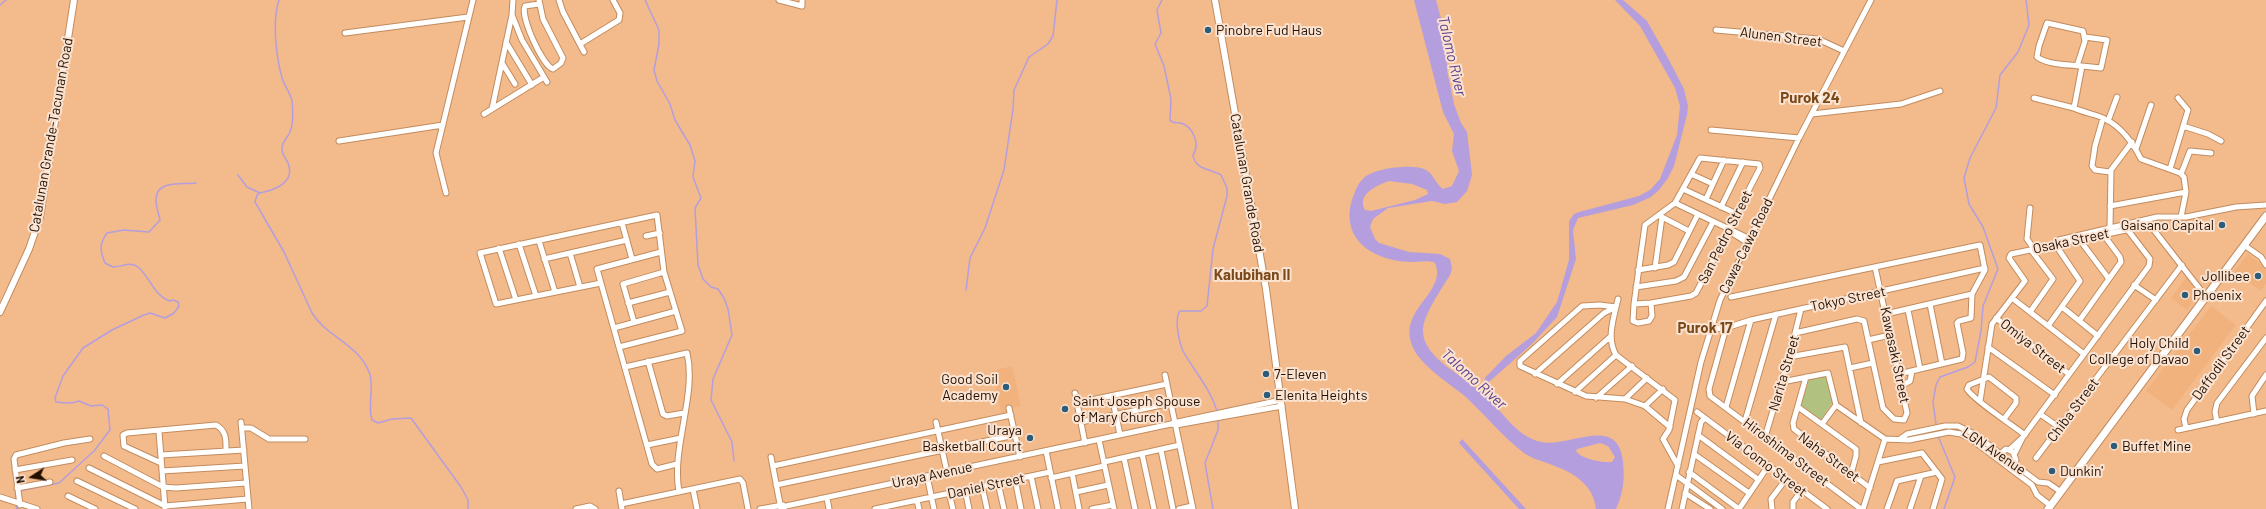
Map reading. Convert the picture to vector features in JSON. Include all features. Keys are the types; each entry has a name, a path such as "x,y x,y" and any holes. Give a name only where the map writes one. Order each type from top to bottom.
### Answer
{"highway":[{"path":"2050,507 2266,216"}],"main road":[{"name":"Catalunan Grande-Tacunan Road","path":"0,312 29,249 40,218 74,0"},
{"name":"Catalunan Grande Road","path":"1215,0 1262,268 1282,403 1295,509"}],"street":[{"path":"446,193 436,158 472,0"},
{"path":"492,109 499,86 512,15 513,0"},
{"path":"559,0 563,12 584,52"},
{"path":"580,44 619,20 620,13 613,0"},
{"path":"779,0 801,6 802,0"},
{"name":"Cawa-Cawa Road","path":"1668,509 1701,362 1724,291 1799,138 1871,0"},
{"path":"539,2 543,19 563,58 561,63 553,68 548,66 529,32 524,17 525,6 539,2"},
{"path":"484,114 532,85 545,80 518,33 512,15"},
{"path":"345,33 468,17"},
{"path":"2074,108 2079,66 2085,37 2083,31 2047,23 2044,28 2037,57 2052,62 2079,66 2101,68 2107,40 2085,37"},
{"name":"Alunen Street","path":"1716,30 1818,39 1844,51"},
{"path":"506,42 532,85"},
{"path":"502,63 515,84"},
{"path":"1812,114 1901,104 1940,91"},
{"path":"2108,121 2117,97"},
{"path":"2034,98 2074,108 2103,118 2116,125 2132,142 2141,160 2181,174 2186,182 2186,192 2181,217"},
{"path":"2170,169 2188,110 2178,98"},
{"path":"2136,148 2151,105"},
{"path":"2103,118 2092,166 2095,170 2110,172"},
{"path":"339,141 443,125"},
{"path":"2183,126 2208,134 2221,141"},
{"path":"1711,130 1799,138"},
{"path":"2110,228 2110,172 2132,142"},
{"path":"2181,174 2190,151 2211,153"},
{"path":"1651,303 1651,319 1641,323 1633,321 1638,270 1645,225 1661,216 1675,203 1700,158 1743,162 1721,206"},
{"path":"1706,199 1724,160"},
{"name":"San Pedro Street","path":"1634,304 1651,303 1691,296 1696,293 1760,166 1743,162"},
{"path":"1690,174 1713,184"},
{"path":"1683,189 1737,214"},
{"path":"2110,206 2186,192"},
{"path":"1675,203 1749,241"},
{"path":"2030,208 2027,239 2032,246 2157,218 2181,217 2236,206 2266,205"},
{"path":"1638,270 1655,268 1674,262 1698,214"},
{"path":"601,283 496,304 480,254 482,251 538,241 656,215 660,233 664,272 682,331 619,347"},
{"path":"1661,216 1689,231"},
{"path":"1655,268 1661,216"},
{"path":"1636,287 1676,281 1684,277 1712,222"},
{"path":"622,223 632,260"},
{"name":"Osaka Street","path":"2012,298 2025,279 2009,256 2055,244 2147,225 2152,226 2206,297"},
{"path":"2011,469 2016,460 2015,453 2024,436 2098,336 2150,261 2128,229"},
{"path":"646,236 660,233"},
{"path":"2079,321 2122,261 2103,234"},
{"path":"2079,239 2109,279"},
{"path":"544,259 627,240"},
{"path":"538,241 555,292"},
{"path":"519,244 536,296"},
{"path":"2048,326 2080,280 2055,244"},
{"path":"1731,296 1980,245 1985,268 1983,276 1972,294 1971,318 1959,321 1957,323 1963,357 1960,360 1899,374"},
{"path":"2244,245 2263,258 2266,265"},
{"path":"499,248 516,300"},
{"path":"2030,312 2053,279 2031,250"},
{"path":"661,252 597,269 647,445 655,468 678,464"},
{"path":"570,253 580,287"},
{"name":"Chiba Street","path":"2036,458 2182,265"},
{"name":"Kawasaki Street","path":"1873,363 1883,408 1894,419 1904,420 1907,413 1876,267"},
{"name":"Tokyo Street","path":"1711,329 1726,328 1776,314 1985,268"},
{"path":"634,322 623,284 664,272"},
{"path":"2134,285 2156,300"},
{"path":"628,303 670,292"},
{"path":"1886,314 1972,294"},
{"path":"1980,401 1991,329 1996,318 2012,298 2084,354"},
{"path":"1618,299 1611,336 1616,355 1676,400 1670,427 1663,439 1678,466"},
{"name":"Daffodil Street","path":"2186,428 2184,419 2187,410 2266,301"},
{"path":"1930,304 1942,364"},
{"path":"1616,306 1585,306 1572,314 1520,361 1521,367 1574,392 1596,398 1625,399 1645,406 1670,427"},
{"path":"1535,374 1604,313 1616,306"},
{"path":"2062,307 2098,336"},
{"name":"Narita Street","path":"1765,437 1782,382 1801,309"},
{"path":"1908,310 1920,369"},
{"path":"614,328 676,311"},
{"path":"1745,422 1776,314"},
{"name":"Omiya Street","path":"1996,318 2070,374"},
{"path":"1726,407 1751,320"},
{"path":"1795,333 1862,320 1865,323 1873,363 1850,368"},
{"name":"Hiroshima Street","path":"1726,328 1708,389 1710,396 1862,509"},
{"path":"1868,340 1890,335"},
{"path":"1557,384 1611,336"},
{"path":"2217,422 2215,412 2217,403 2266,338"},
{"path":"1789,357 1845,347 1861,423"},
{"path":"1988,347 2055,395"},
{"path":"625,367 687,353 689,374 676,475 679,492"},
{"path":"1574,392 1616,355"},
{"path":"648,361 663,414 667,416 684,413"},
{"path":"1596,398 1632,366"},
{"path":"1901,386 1910,381 1912,371"},
{"path":"1782,382 1828,373 1836,405 1822,424"},
{"path":"1165,375 1174,424 1180,445 1193,508 1179,509"},
{"path":"2254,414 2252,396 2266,376"},
{"name":"Naha Street","path":"1806,377 1793,423 1796,432 1870,488"},
{"path":"2004,419 2016,403 2016,398 1991,377 1984,377 1970,383 1968,388 1969,393 2024,436"},
{"path":"1625,399 1647,378"},
{"path":"1077,403 1167,384"},
{"path":"1645,406 1663,389"},
{"path":"1075,393 1085,443"},
{"path":"1112,396 1120,435"},
{"path":"1081,422 1171,403"},
{"name":"Uraya Avenue","path":"760,509 782,507 827,498 1120,435 1282,403"},
{"name":"LGN Avenue","path":"1836,405 1885,438 1913,440 1946,432 1952,432 1973,441 2032,485 2036,492 2050,507"},
{"path":"1798,406 1856,449 1856,456 1851,474"},
{"path":"1009,408 1020,457"},
{"path":"2178,430 2266,411"},
{"name":"Via Como Street","path":"1697,412 1704,419 1827,509"},
{"path":"2040,414 2060,428"},
{"path":"773,466 1011,415"},
{"path":"1682,509 1698,435 1704,419"},
{"path":"936,422 947,472"},
{"path":"248,509 242,425 251,428 269,439 305,438"},
{"path":"162,463 124,446 123,437 128,433 159,432 216,426 224,431 226,451"},
{"name":"LGN Avenue","path":"1900,439 1911,433 1944,426 1952,426 1968,431 1977,436 2038,482 2048,483 2061,492"},
{"path":"1952,426 1952,432"},
{"path":"159,432 165,507"},
{"path":"776,485 1015,435"},
{"path":"1698,435 1759,480"},
{"path":"1973,441 1977,436"},
{"path":"1996,458 2006,449 2010,449 2024,436"},
{"path":"647,445 681,438"},
{"path":"1862,509 1885,438"},
{"path":"20,505 15,470 15,457 21,452 90,439"},
{"path":"1092,509 1113,507 1099,440"},
{"name":"Daniel Street","path":"875,509 900,506 917,500 1032,476 1072,473 1124,458 1180,445"},
{"path":"2010,449 2015,453"},
{"path":"161,455 244,450"},
{"path":"1161,450 1173,509"},
{"path":"1046,451 1058,509"},
{"path":"1878,462 1920,453 1937,472 1942,482 1933,509"},
{"path":"1142,454 1154,509"},
{"path":"1694,454 1749,493"},
{"path":"104,456 163,487 246,483"},
{"path":"772,457 776,485 782,507"},
{"path":"1124,458 1135,509"},
{"path":"15,470 72,460"},
{"path":"162,472 245,466"},
{"path":"1690,472 1739,509 1768,466"},
{"path":"89,468 165,507 248,499"},
{"path":"1887,509 1897,481 1937,472"},
{"path":"1072,473 1079,509"},
{"path":"1676,475 1722,509"},
{"path":"928,476 934,509"},
{"path":"1032,476 1038,509"},
{"path":"1910,509 1921,476"},
{"path":"1772,509 1771,499 1786,479"},
{"path":"619,491 622,507 679,492 741,480 748,509"},
{"path":"1015,480 1021,509"},
{"path":"77,481 135,509"},
{"path":"18,488 50,482"},
{"path":"2036,492 2042,482"},
{"path":"998,483 1004,509"},
{"path":"1076,492 1108,485"},
{"path":"982,486 987,509"},
{"path":"693,490 697,509"},
{"path":"965,490 969,509"},
{"path":"1793,509 1793,502 1802,490"},
{"path":"1685,492 1710,509"},
{"path":"949,493 953,509"},
{"path":"68,496 95,509"},
{"path":"0,497 20,505 37,509"},
{"path":"827,498 829,509"},
{"path":"917,500 919,509"},
{"path":"1815,509 1819,503"},
{"path":"576,509 590,506 595,509"}],"shaded area":[{"path":"1414,0 1436,0 1446,37 1447,70 1454,104 1461,123 1467,132 1472,175 1467,191 1457,202 1445,204 1432,201 1388,208 1373,219 1370,227 1375,239 1379,243 1409,252 1440,254 1450,259 1452,269 1450,275 1426,318 1423,332 1425,342 1430,351 1447,367 1476,387 1490,399 1514,427 1537,441 1549,443 1589,436 1601,436 1612,439 1619,447 1623,462 1624,480 1622,492 1616,509 1596,509 1587,486 1567,471 1527,455 1516,447 1467,398 1423,362 1418,356 1411,341 1410,327 1420,305 1434,285 1437,274 1435,263 1427,261 1414,262 1391,260 1380,256 1370,251 1363,245 1353,232 1350,224 1350,209 1352,200 1359,184 1370,174 1385,169 1403,167 1418,168 1424,169 1430,173 1443,189 1452,186 1459,171 1452,151 1454,134 1443,112","holes":["1389,181 1412,184 1427,190 1428,194 1415,200 1371,211 1365,210 1363,199 1366,195 1374,188","1600,443 1608,446 1615,457 1612,462 1592,460 1582,456 1576,451 1577,449"]},
{"path":"1615,0 1623,0 1647,21 1684,89 1688,106 1687,115 1674,166 1668,178 1659,190 1651,197 1633,205 1578,218 1573,230 1576,259 1557,317 1532,344 1490,381 1485,378 1506,356 1536,333 1557,302 1569,260 1569,221 1574,214 1639,196 1650,190 1660,179 1677,135 1680,106 1675,88 1640,26"},
{"path":"2248,254 2266,268 2266,284 2261,291 2234,272"},
{"path":"2187,276 2200,292 2187,310 2171,298"},
{"name":"Holy Child College of Davao","path":"2211,306 2236,325 2172,410 2146,391"},
{"name":"Good Soil Academy","path":"1012,366 1021,406 1008,409 1009,414 1002,415 992,371"},
{"path":"1462,439 1526,509 1519,509 1459,443"}],"green space":[{"path":"1827,375 1833,402 1821,420 1801,405 1809,380"}],"waterway":[{"path":"0,5 6,0"},
{"path":"238,175 247,187 260,193 277,187 289,176 290,170 283,154 282,147 291,130 293,108 292,100 283,81 278,62 275,29 279,0"},
{"path":"645,0 659,30 659,44 654,70 657,81 670,104 675,120 690,145 695,161 693,177 701,198 695,208 698,265 703,279 711,287 718,289 724,298 728,309 732,335 713,379 711,400 732,442 734,461"},
{"path":"966,290 970,258 985,228 1004,170 1013,109 1014,90 1029,57 1048,44 1053,36 1057,0"},
{"path":"1162,0 1157,10 1161,33 1155,44 1164,66 1171,99 1170,120 1186,125 1189,128 1196,142 1193,155 1194,160 1200,166 1221,175 1227,188 1227,196 1213,249 1207,306 1201,311 1180,311 1177,319 1180,342 1183,351 1206,387 1217,411"},
{"path":"1937,432 1933,402 1936,385 1940,377 1968,367 1975,362 1981,331 1983,306 1998,269 1983,227 1969,204 1964,178 1970,158 1996,108 2000,75 2018,52 2029,25 2026,0"},
{"path":"19,491 59,483 94,451 110,430 108,409 102,405 91,406 79,401 71,403 56,402 55,398 63,376 83,348 112,330 144,315 150,313 165,318 174,313 179,306 178,302 173,300 170,301 160,295 142,271 135,265 129,264 113,267 105,263 101,248 104,237 107,233 124,230 149,232 160,220 156,206 157,194 160,189 170,184 196,183"},
{"path":"260,193 257,195 255,202 284,252 312,313 318,321 358,354 369,372 371,378 370,408 372,420 378,423 392,419 411,418 461,487 468,500 468,509"},
{"name":"Talomo River","path":"1484,399 1487,379 1490,376"},
{"path":"1213,509 1205,463 1218,430 1218,420"},
{"path":"1938,436 1955,477 1944,509"},
{"path":"15,501 17,492"}],"place":[{"name":"Pinobre Fud Haus","path":"1208,30"},
{"name":"Gaisano Capital","path":"2222,225"},
{"name":"Jollibee","path":"2258,276"},
{"name":"Phoenix","path":"2185,295"},
{"name":"Holy Child College of Davao","path":"2197,351"},
{"name":"7-Eleven","path":"1266,374"},
{"name":"Good Soil Academy","path":"1006,387"},
{"name":"Elenita Heights","path":"1267,395"},
{"name":"Saint Joseph Spouse of Mary Church","path":"1065,409"},
{"name":"Uraya Basketball Court","path":"1030,438"},
{"name":"Buffet Mine","path":"2114,446"},
{"name":"Dunkin'","path":"2052,471"}],"district":[{"name":"Purok 24","path":"1810,98"},
{"name":"Kalubihan II","path":"1252,275"},
{"name":"Purok 17","path":"1705,328"}]}
